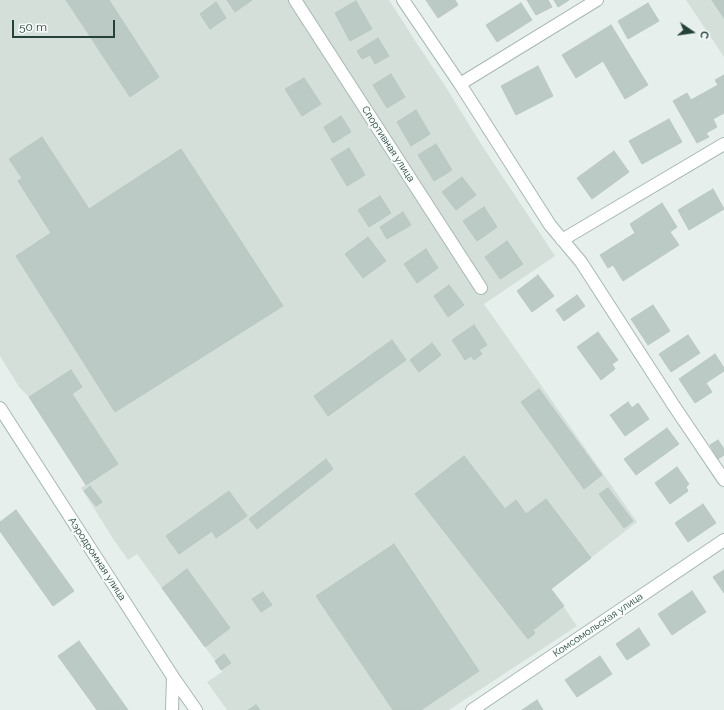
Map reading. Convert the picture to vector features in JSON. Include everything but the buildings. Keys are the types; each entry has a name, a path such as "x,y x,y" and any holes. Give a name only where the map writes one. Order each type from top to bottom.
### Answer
{"street":[{"name":"Спортивная улица","path":"295,0 481,288"},
{"path":"403,0 460,84 550,225 581,262 724,480"},
{"path":"460,84 597,0"},
{"path":"562,240 724,144"},
{"name":"Аэродромная улица","path":"0,408 173,677 196,710"},
{"name":"Комсомольская улица","path":"472,710 724,540"},
{"path":"172,710 173,677"}],"shaded area":[{"path":"0,0 389,0 555,256 484,304 637,522 551,589 577,626 449,710 227,710 207,682 222,672 222,670 137,554 128,560 81,488 86,484 29,397 19,387 0,356"},
{"path":"686,0 724,0 724,57"}]}
